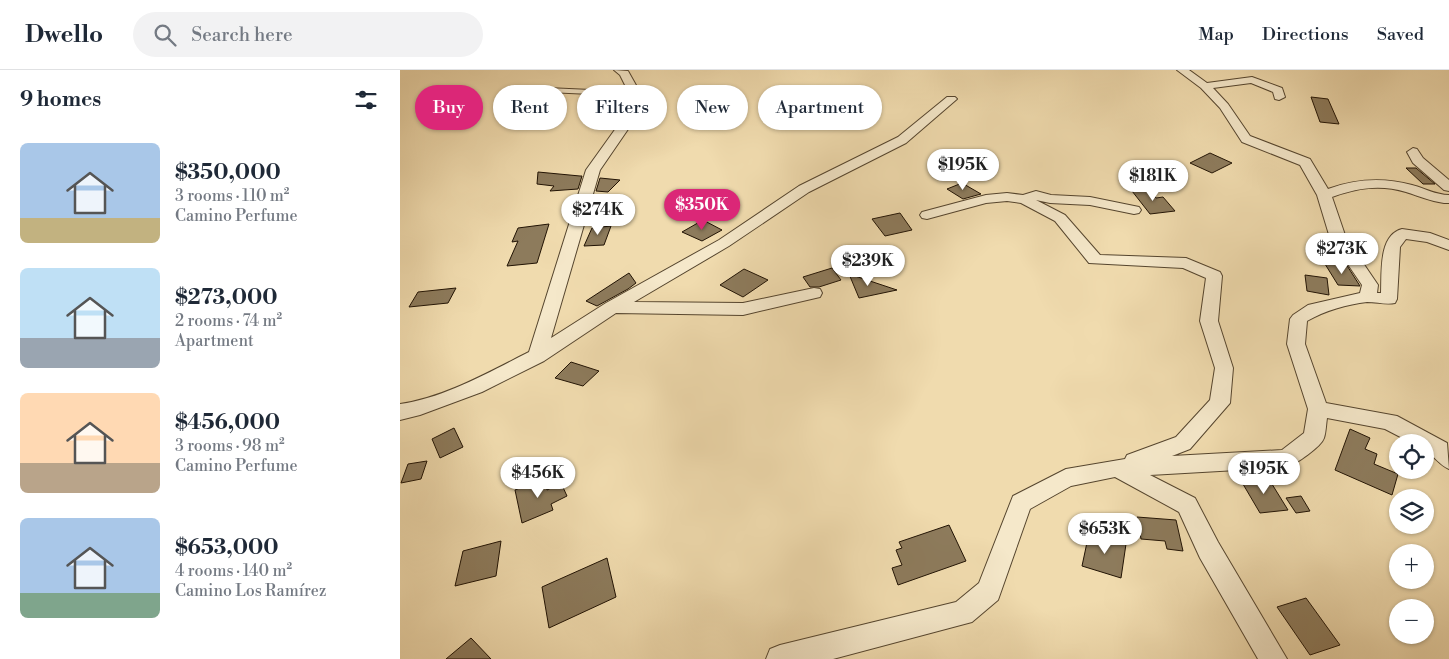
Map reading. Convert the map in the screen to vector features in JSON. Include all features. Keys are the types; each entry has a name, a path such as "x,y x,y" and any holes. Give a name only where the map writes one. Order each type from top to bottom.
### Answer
{"street":[{"path":"619,70 624,73 630,85"},
{"path":"1182,70 1206,86 1226,107 1246,139 1305,162 1324,195 1338,238 1370,284 1368,297"},
{"path":"1206,86 1252,80 1278,90 1279,97"},
{"path":"400,412 413,410 475,387 537,356 612,307 724,243 804,189 902,140 951,99"},
{"path":"537,356 593,170 621,130"},
{"path":"1413,152 1418,160 1449,186"},
{"path":"1324,195 1375,181 1408,188 1441,200 1449,199"},
{"path":"1024,199 1036,195 1050,199 1090,201 1114,208 1134,210"},
{"path":"927,215 986,199 1007,197 1024,199 1060,218 1096,260 1186,263 1214,276 1209,321 1224,368 1220,403 1183,443 1117,468"},
{"path":"780,659 807,656 963,613 990,591 1021,502 1066,478 1117,468 1288,458 1314,437 1318,409 1296,344 1299,319 1314,309 1368,297 1389,298 1392,247 1402,234 1430,238 1449,245"},
{"path":"612,307 743,309 803,292"},
{"path":"1318,409 1390,422 1440,449 1449,460"},
{"path":"1117,468 1186,505 1209,550 1273,659"}],"building":[{"path":"1311,97 1328,99 1339,124 1320,122"},
{"path":"1210,153 1232,163 1212,173 1190,163"},
{"path":"1406,168 1416,168 1435,184 1423,184"},
{"path":"538,172 582,176 578,189 550,191 554,186 537,184"},
{"path":"600,178 620,180 608,192 596,191"},
{"path":"962,183 981,194 963,199 947,189"},
{"path":"1149,189 1156,198 1163,197 1175,211 1150,214 1132,191"},
{"path":"900,213 912,230 885,236 872,219"},
{"path":"703,220 722,230 702,241 682,232"},
{"path":"549,224 537,263 507,266 518,241 512,242 518,228"},
{"path":"611,226 604,245 584,246 592,228"},
{"path":"1325,264 1346,264 1360,286 1338,285"},
{"path":"832,268 841,280 819,287 810,287 803,277"},
{"path":"744,269 768,280 743,297 720,285"},
{"path":"629,273 636,283 628,289 597,306 586,301"},
{"path":"849,274 897,290 859,298"},
{"path":"1305,275 1327,278 1329,295 1307,291"},
{"path":"456,288 448,303 409,307 418,292"},
{"path":"571,362 599,371 583,386 555,378"},
{"path":"454,428 463,447 440,458 432,439"},
{"path":"1350,429 1370,438 1365,449 1377,454 1374,464 1389,470 1389,479 1397,479 1394,489 1389,489 1389,494 1335,470"},
{"path":"427,461 421,479 401,483 408,464"},
{"path":"1267,476 1288,510 1260,513 1240,479"},
{"path":"544,478 547,490 561,483 567,496 551,504 553,510 522,523 515,490"},
{"path":"1301,496 1310,511 1296,513 1286,498"},
{"path":"1137,517 1176,520 1183,551 1167,549 1165,541 1141,539"},
{"path":"949,525 966,561 898,585 892,568 902,565 896,550 902,548 899,542"},
{"path":"1089,533 1126,544 1121,578 1082,566"},
{"path":"501,541 496,576 455,586 463,551"},
{"path":"607,558 616,597 549,628 542,587"},
{"path":"1306,598 1340,645 1310,655 1277,607"},
{"path":"471,638 491,659 446,659"}]}
